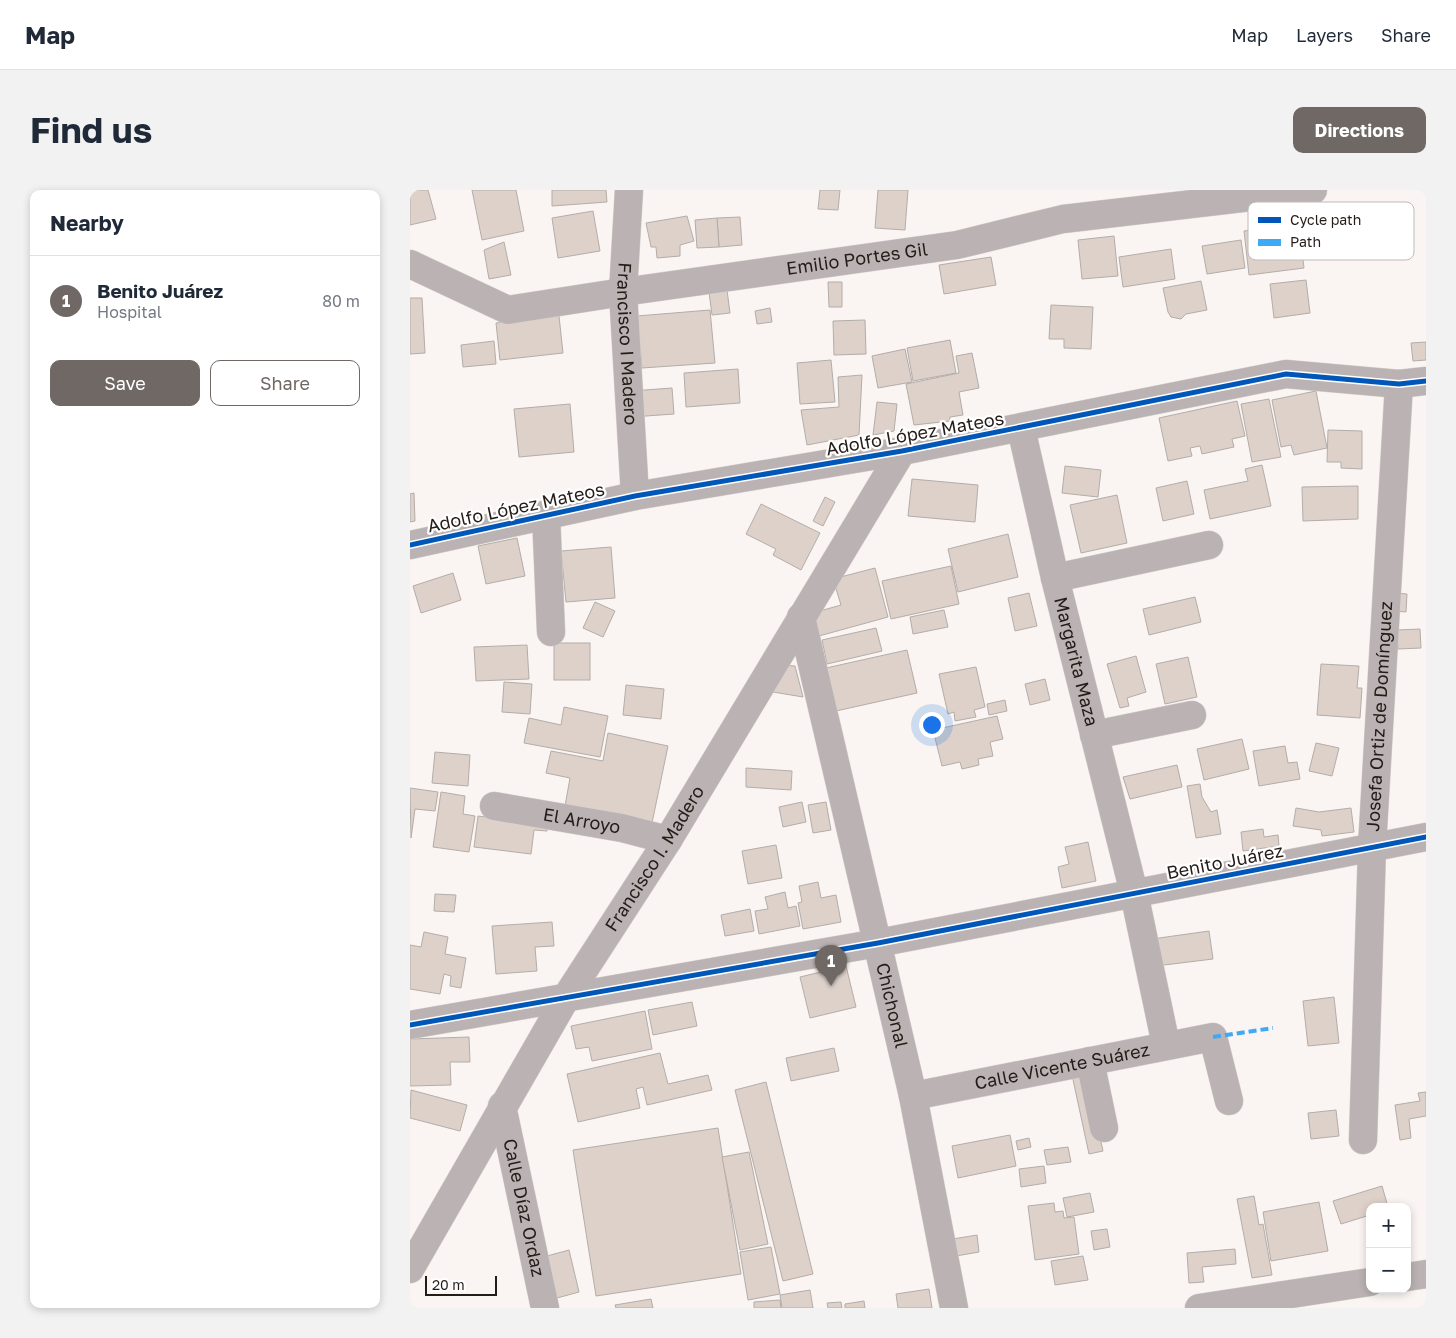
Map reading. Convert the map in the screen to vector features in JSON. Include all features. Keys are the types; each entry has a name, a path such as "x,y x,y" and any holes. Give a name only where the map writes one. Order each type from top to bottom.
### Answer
{"street":[{"name":"Francisco I Madero","path":"629,190 623,292 635,496"},
{"name":"Emilio Portes Gil","path":"410,264 508,310 957,245 1063,219 1313,190"},
{"name":"Adolfo López Mateos","path":"410,545 635,496 902,451 1286,374 1399,384 1426,381"},
{"name":"Josefa Ortiz de Domínguez","path":"1363,1140 1372,847 1399,384"},
{"name":"Margarita Maza","path":"1021,428 1055,578 1134,893 1166,1045"},
{"name":"Francisco I. Madero","path":"410,1268 567,996 668,840 902,451"},
{"path":"546,514 551,632"},
{"path":"1055,578 1210,545"},
{"name":"Chichonal","path":"801,617 913,1096 954,1308"},
{"path":"1094,736 1192,715"},
{"name":"El Arroyo","path":"494,806 622,828 668,840"},
{"name":"Benito Juárez","path":"410,1025 878,943 1426,837"},
{"name":"Calle Vicente Suárez","path":"913,1096 1213,1037 1229,1102"},
{"path":"1090,1061 1104,1128"},
{"name":"Calle Díaz Ordaz","path":"502,1106 545,1308"},
{"path":"1411,1276 1426,1274"},
{"path":"1199,1308 1366,1283"}],"building":[{"path":"410,190 428,190 436,219 410,225"},
{"path":"472,190 516,190 524,231 482,240"},
{"path":"552,190 606,190 607,202 552,206"},
{"path":"820,190 840,190 838,210 818,209"},
{"path":"878,190 908,190 905,230 875,228"},
{"path":"593,211 600,251 558,258 552,218"},
{"path":"687,216 694,241 680,245 680,256 657,258 656,247 651,247 646,223"},
{"path":"740,217 742,245 719,247 717,218"},
{"path":"717,218 719,247 697,248 695,220"},
{"path":"1248,230 1248,260 1303,260 1304,268 1249,275 1244,231"},
{"path":"1114,236 1118,276 1082,279 1078,240"},
{"path":"1241,240 1245,268 1207,274 1202,246"},
{"path":"504,242 511,275 489,279 484,250"},
{"path":"1171,249 1175,279 1123,287 1119,257"},
{"path":"991,257 996,285 944,294 939,265"},
{"path":"1306,280 1310,313 1274,318 1270,284"},
{"path":"1201,281 1207,310 1186,314 1181,319 1171,317 1168,312 1163,288"},
{"path":"828,282 842,282 842,307 829,307"},
{"path":"727,290 730,313 712,315 709,292"},
{"path":"410,298 422,298 425,353 410,354"},
{"path":"1051,305 1093,307 1091,349 1064,348 1064,339 1049,339"},
{"path":"770,308 772,322 757,324 755,311"},
{"path":"710,310 715,363 642,368 637,316"},
{"path":"559,316 563,353 500,360 496,323"},
{"path":"865,320 866,354 834,355 833,321"},
{"path":"950,340 956,373 913,381 907,348"},
{"path":"494,341 496,364 463,367 461,345"},
{"path":"1426,342 1426,360 1413,361 1411,343"},
{"path":"905,349 912,382 878,388 872,356"},
{"path":"972,353 979,388 959,392 963,415 950,417 950,421 914,425 906,384 959,373 956,356"},
{"path":"831,360 835,402 800,404 797,363"},
{"path":"738,369 740,403 686,407 684,373"},
{"path":"862,375 859,435 807,445 801,410 839,407 838,377"},
{"path":"672,388 674,414 632,417 631,391"},
{"path":"1316,391 1327,448 1294,455 1291,445 1281,447 1272,400"},
{"path":"1269,399 1281,457 1252,462 1241,404"},
{"path":"1237,401 1245,436 1232,439 1234,447 1202,454 1200,446 1190,448 1192,456 1168,461 1159,418"},
{"path":"877,402 897,404 894,431 873,435"},
{"path":"570,404 574,452 519,457 514,409"},
{"path":"1328,430 1362,431 1362,469 1341,468 1341,462 1327,462"},
{"path":"1262,465 1271,506 1210,519 1204,490 1248,481 1245,469"},
{"path":"1065,466 1101,470 1098,497 1062,493"},
{"path":"912,479 978,485 975,522 908,516"},
{"path":"1187,481 1194,514 1163,521 1156,488"},
{"path":"1358,486 1358,519 1303,521 1302,487"},
{"path":"414,493 415,521 410,522 410,494"},
{"path":"1117,495 1127,543 1081,553 1070,505"},
{"path":"825,497 835,502 823,526 813,521"},
{"path":"761,504 820,533 801,570 773,555 776,549 746,534"},
{"path":"1008,534 1018,577 958,592 948,549"},
{"path":"517,538 525,576 486,584 478,546"},
{"path":"611,547 615,598 566,602 561,551"},
{"path":"951,566 959,604 891,619 882,581"},
{"path":"875,568 888,617 819,636 813,613 841,605 833,579"},
{"path":"453,573 461,600 421,613 413,586"},
{"path":"1029,593 1037,626 1015,631 1008,598"},
{"path":"1396,593 1407,594 1406,612 1394,611"},
{"path":"1195,597 1201,622 1149,635 1143,609"},
{"path":"595,602 615,611 603,637 583,628"},
{"path":"944,610 948,627 913,634 910,617"},
{"path":"876,628 882,651 827,664 822,640"},
{"path":"1420,629 1421,648 1398,649 1397,630"},
{"path":"554,643 590,643 590,680 554,680"},
{"path":"527,645 529,679 476,681 474,647"},
{"path":"907,650 917,693 836,711 826,668"},
{"path":"1136,656 1146,692 1127,698 1129,706 1120,708 1107,664"},
{"path":"1188,657 1197,697 1165,704 1156,664"},
{"path":"1321,664 1359,666 1357,688 1362,688 1360,718 1317,715"},
{"path":"782,665 795,666 803,697 767,691"},
{"path":"976,667 985,707 974,710 976,717 955,721 954,712 948,714 939,674"},
{"path":"1045,679 1050,700 1030,705 1025,684"},
{"path":"504,682 532,684 530,714 502,712"},
{"path":"626,685 664,689 661,719 623,715"},
{"path":"1005,700 1007,711 989,715 987,704"},
{"path":"564,707 608,716 600,757 524,743 529,718 561,725"},
{"path":"997,716 1003,739 990,742 993,756 978,759 979,765 962,769 960,762 942,766 933,730"},
{"path":"608,733 668,746 652,823 565,806 570,778 546,773 551,751 603,761"},
{"path":"1242,739 1249,769 1204,780 1197,749"},
{"path":"1316,743 1339,748 1332,776 1309,771"},
{"path":"1285,746 1288,763 1297,762 1300,779 1259,786 1253,751"},
{"path":"435,752 470,755 468,786 432,783"},
{"path":"1177,765 1182,787 1130,799 1123,777"},
{"path":"746,768 792,771 791,790 746,787"},
{"path":"1200,784 1202,797 1211,812 1217,810 1221,834 1196,838 1187,786"},
{"path":"410,788 438,792 435,811 415,809 411,838"},
{"path":"441,792 465,796 463,814 475,816 469,852 433,847"},
{"path":"802,802 806,822 783,827 779,807"},
{"path":"826,802 831,830 813,833 808,805"},
{"path":"1296,808 1319,812 1351,808 1354,832 1322,836 1321,830 1293,826"},
{"path":"478,816 548,825 547,831 534,830 531,854 474,847"},
{"path":"1263,829 1264,837 1278,835 1279,846 1243,851 1241,832"},
{"path":"1088,842 1096,881 1062,888 1058,867 1069,864 1065,847"},
{"path":"776,845 782,878 748,884 742,851"},
{"path":"818,882 821,898 836,895 841,922 803,929 798,903 802,902 799,886"},
{"path":"785,892 788,908 796,906 800,926 759,934 755,911 768,909 765,897"},
{"path":"435,894 456,895 454,912 434,911"},
{"path":"750,909 754,931 725,936 721,915"},
{"path":"552,922 554,946 535,947 537,971 496,974 492,926"},
{"path":"1209,931 1213,959 1156,966 1152,939"},
{"path":"424,932 448,937 445,954 466,958 461,988 450,986 451,976 444,974 440,994 410,989 410,945 421,947"},
{"path":"846,966 856,1007 810,1018 800,977"},
{"path":"1334,997 1339,1043 1308,1046 1303,1001"},
{"path":"692,1002 697,1026 653,1035 648,1010"},
{"path":"645,1011 652,1049 592,1061 589,1047 576,1049 571,1026"},
{"path":"469,1037 470,1062 450,1062 451,1085 410,1086 410,1039"},
{"path":"834,1048 839,1071 791,1081 786,1058"},
{"path":"660,1053 668,1084 708,1075 712,1090 647,1105 643,1087 636,1089 640,1108 578,1122 567,1074"},
{"path":"1086,1072 1103,1151 1089,1154 1072,1075"},
{"path":"766,1082 813,1274 783,1281 735,1090"},
{"path":"411,1090 467,1105 460,1131 410,1118"},
{"path":"1426,1092 1426,1116 1409,1119 1411,1138 1400,1140 1395,1105 1420,1101 1418,1093"},
{"path":"1336,1110 1339,1136 1311,1139 1308,1113"},
{"path":"718,1128 741,1274 596,1296 573,1150"},
{"path":"1010,1135 1016,1166 958,1178 952,1146"},
{"path":"1029,1138 1031,1147 1018,1150 1016,1141"},
{"path":"1068,1147 1071,1162 1047,1165 1044,1150"},
{"path":"749,1152 768,1244 740,1250 722,1157"},
{"path":"1044,1166 1046,1183 1021,1187 1019,1169"},
{"path":"1382,1186 1387,1203 1366,1203 1366,1216 1341,1224 1333,1201"},
{"path":"1090,1193 1094,1212 1067,1217 1063,1198"},
{"path":"1254,1196 1259,1225 1263,1224 1272,1275 1252,1278 1237,1199"},
{"path":"1319,1202 1328,1251 1271,1261 1263,1212"},
{"path":"1054,1203 1055,1212 1063,1211 1064,1218 1074,1217 1079,1254 1035,1260 1028,1206"},
{"path":"1107,1229 1110,1247 1094,1250 1091,1231"},
{"path":"977,1235 979,1252 956,1256 953,1239"},
{"path":"771,1247 780,1294 748,1300 740,1252"},
{"path":"1235,1249 1236,1264 1202,1267 1204,1282 1189,1283 1187,1253"},
{"path":"569,1250 579,1292 557,1298 547,1256"},
{"path":"1083,1256 1088,1280 1055,1285 1051,1261"},
{"path":"929,1289 932,1308 898,1308 896,1294"},
{"path":"810,1290 813,1308 782,1308 780,1295"},
{"path":"651,1299 653,1308 616,1308 615,1305"},
{"path":"780,1300 781,1308 754,1308 754,1302"},
{"path":"864,1301 865,1308 845,1308 845,1304"},
{"path":"841,1302 842,1308 828,1308 827,1303"}],"marked path":[{"path":"1213,1037 1273,1028"}],"cycle path":[{"path":"410,545 635,496 902,451 1286,374 1399,384 1426,381"},
{"path":"410,1025 878,943 1426,837"}],"place":[{"name":"Benito Juárez","path":"831,986"}]}
